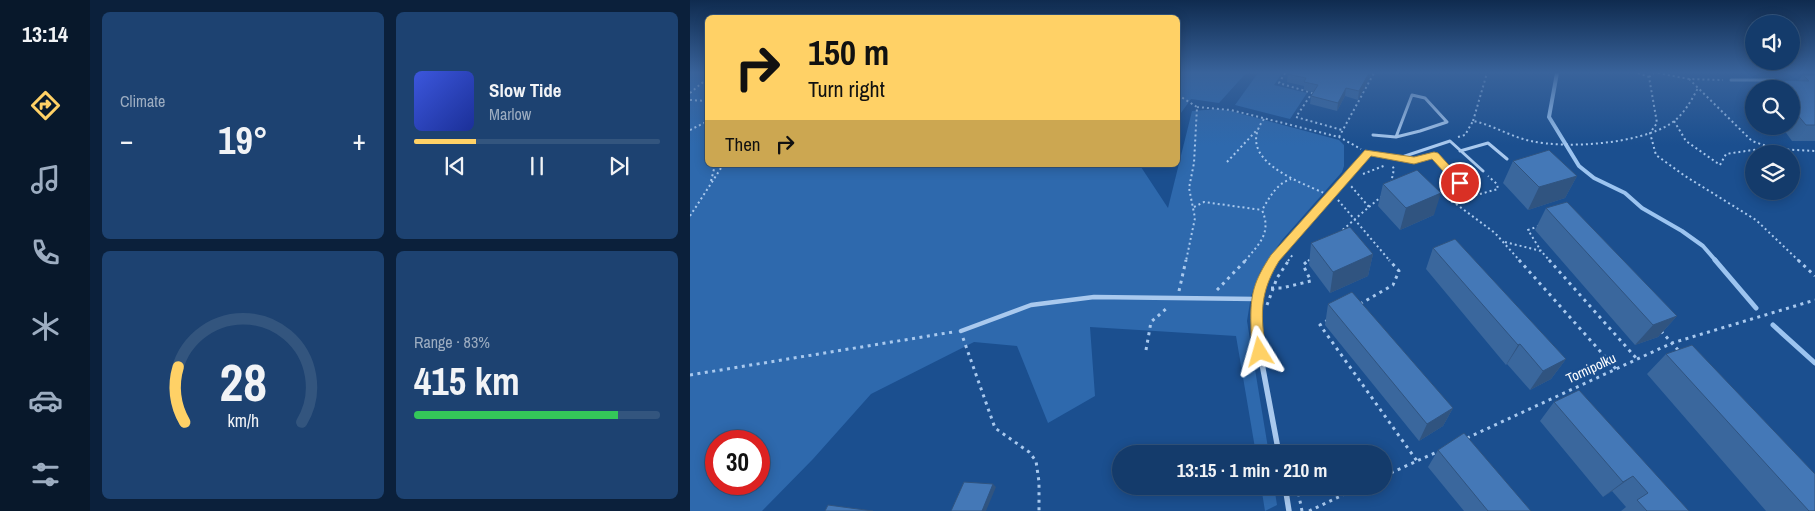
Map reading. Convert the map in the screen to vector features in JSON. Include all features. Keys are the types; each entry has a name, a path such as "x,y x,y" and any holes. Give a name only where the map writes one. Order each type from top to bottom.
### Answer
{"street":[{"path":"1277,445 1257,337 1256,299 1265,274 1275,258 1369,153"},
{"path":"1287,495 1290,511"}],"lane":[{"path":"1396,136 1411,97"},
{"path":"1373,135 1385,139 1420,132 1447,122 1425,98 1420,97"},
{"path":"1399,158 1450,141 1482,171"},
{"path":"1460,151 1488,142 1507,159"},
{"path":"1369,153 1414,160 1434,155 1460,183"},
{"path":"961,331 1031,305 1094,297 1256,299"}],"path":[{"path":"1181,97 1197,107 1231,110 1340,137 1369,153"},
{"path":"1310,97 1296,117 1342,130"},
{"path":"1340,137 1361,97"},
{"path":"1455,138 1464,136 1470,123 1473,121 1480,97"},
{"path":"1650,133 1657,123 1653,97"},
{"path":"1473,121 1482,122 1515,136 1556,144 1597,143 1650,133 1674,121 1688,107 1693,97"},
{"path":"1707,97 1752,141 1761,145"},
{"path":"690,100 705,101"},
{"path":"1146,350 1151,322 1178,298 1195,218 1189,188 1194,163 1197,107"},
{"path":"1228,162 1244,141 1256,131 1264,119"},
{"path":"1674,121 1686,141 1720,165 1726,154 1745,151"},
{"path":"690,130 705,122"},
{"path":"1256,131 1256,142 1270,164 1291,179 1324,192"},
{"path":"1650,133 1656,155 1685,176 1756,220 1815,276"},
{"path":"1800,150 1815,151"},
{"path":"1359,176 1391,164 1399,158"},
{"path":"1391,164 1394,169 1390,182 1393,187"},
{"path":"710,185 714,167"},
{"path":"690,216 722,167"},
{"path":"1451,202 1498,189 1498,184 1482,171"},
{"path":"1262,210 1269,194 1277,185 1291,179"},
{"path":"1354,181 1350,186 1369,208"},
{"path":"1440,192 1495,233 1616,369"},
{"path":"1344,193 1338,200 1353,220 1399,271 1393,285 1352,308"},
{"path":"1339,233 1386,193"},
{"path":"1194,207 1205,201 1262,210"},
{"path":"1209,298 1259,243 1266,231 1267,220 1262,210"},
{"path":"1543,225 1528,230 1541,250 1637,359"},
{"path":"1503,242 1541,250"},
{"path":"1266,307 1271,288 1281,268 1300,246"},
{"path":"1271,288 1282,288 1311,281 1303,265 1318,252"},
{"name":"Tornipolku","path":"1462,440 1672,343 1815,300"},
{"path":"1336,316 1320,324 1417,461"},
{"path":"1658,328 1684,358"},
{"path":"690,375 961,331 994,428 1029,452 1036,461 1039,511"},
{"path":"1392,472 1444,448"},
{"path":"1299,495 1302,511"},
{"path":"1309,511 1343,495"}],"shaded area":[{"path":"690,97 705,97 705,167 1141,167 1168,208 1178,167 1180,167 1180,160 1192,111 1218,109 1231,111 1339,140 1344,145 1344,166 1342,172 1282,240 1260,272 1251,296 1247,321 1268,445 1254,445 1236,336 1090,327 1095,396 1048,423 1017,346 974,342 871,394 813,459 762,511 690,511"},
{"path":"1180,97 1225,97 1219,103 1191,99 1180,114"},
{"path":"1241,97 1304,97 1290,119 1235,105"},
{"path":"1262,495 1275,495 1277,505 1265,511"}],"building":[{"path":"1314,97 1341,97 1338,103"},
{"path":"1800,97 1815,97 1815,125 1806,125 1800,118"},
{"path":"1549,150 1577,176 1539,187 1513,161"},
{"path":"1417,170 1441,193 1406,208 1383,184"},
{"path":"1567,202 1677,316 1653,325 1546,208"},
{"path":"1350,227 1373,254 1333,272 1311,243"},
{"path":"1455,239 1566,359 1543,371 1520,344 1518,345 1433,248"},
{"path":"1352,292 1453,408 1427,424 1328,304"},
{"path":"1692,345 1815,474 1815,511 1809,511 1666,354"},
{"path":"1579,390 1689,511 1647,511 1637,500 1648,493 1633,476 1623,482 1554,402"},
{"path":"1464,433 1531,511 1488,511 1438,450"},
{"path":"964,482 993,484 982,511 951,511"},
{"path":"828,505 873,511 825,511"}],"waterway":[{"path":"1553,97 1549,117 1579,166 1594,178 1625,193 1642,208 1682,231 1703,246 1716,261"},
{"path":"1715,260 1756,308"},
{"path":"1773,325 1815,363"}],"route":[{"path":"1260,352 1257,337 1256,299 1265,274 1275,258 1369,153 1414,160 1434,155 1460,183"}]}
